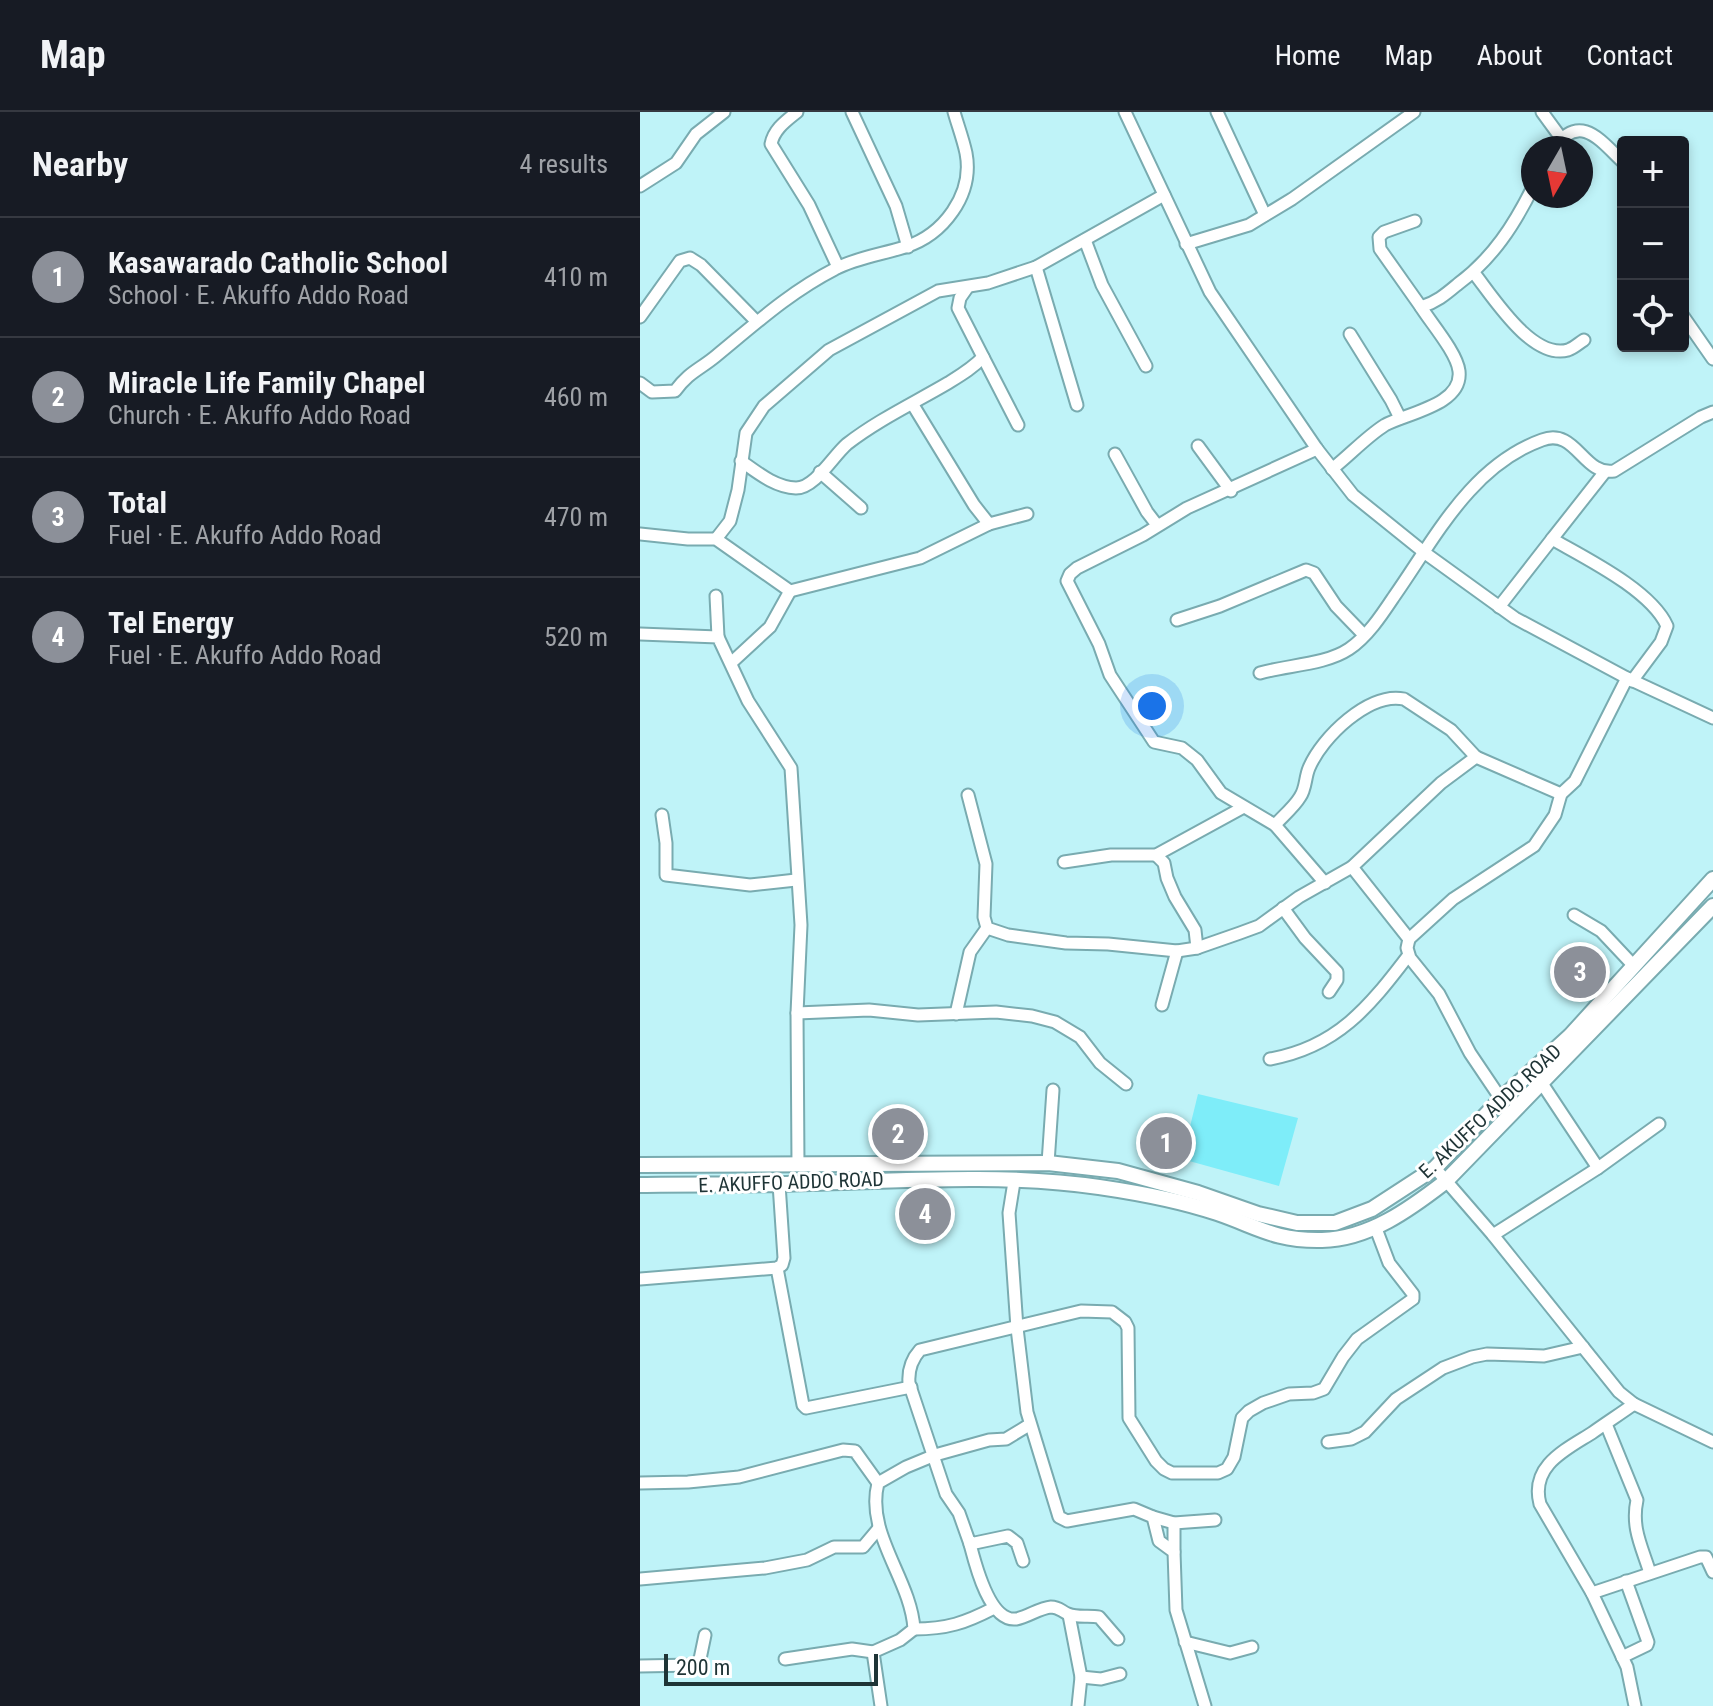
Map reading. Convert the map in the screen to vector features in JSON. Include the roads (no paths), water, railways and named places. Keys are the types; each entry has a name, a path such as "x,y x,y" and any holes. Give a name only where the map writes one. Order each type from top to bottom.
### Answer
{"main road":[{"name":"E. AKUFFO ADDO ROAD","path":"640,1165 1048,1163 1118,1171 1297,1223 1335,1223 1372,1209 1435,1168 1501,1099 1570,1036 1713,879"},
{"name":"E. AKUFFO ADDO ROAD","path":"640,1185 894,1179 1072,1184 1157,1196 1220,1214 1270,1235 1323,1240 1348,1237 1403,1214 1445,1182 1713,906"}],"street":[{"path":"640,186 676,163 696,134 724,112"},
{"path":"797,112 781,125 771,144 809,205 838,267"},
{"path":"852,112 896,206 908,247"},
{"path":"640,383 652,392 675,391 688,374 714,358 793,293 838,267 925,241 943,225 960,200 966,177 966,155 954,112"},
{"path":"1125,112 1210,292 1317,449 1370,510 1499,607 1630,679 1713,718"},
{"path":"1217,112 1265,215"},
{"path":"1186,244 1249,225 1414,112"},
{"path":"1542,112 1554,136"},
{"path":"1566,136 1575,129 1582,129 1597,137 1617,156"},
{"path":"716,539 730,521 746,433 764,406 829,350 938,291 967,288 1036,267 1164,195"},
{"path":"1421,307 1435,303 1474,273 1512,229 1522,208"},
{"path":"1332,469 1370,436 1400,418 1413,415 1451,395 1459,378 1459,366 1380,249 1379,241 1384,232 1415,221"},
{"path":"1085,240 1102,285 1146,366"},
{"path":"640,317 680,261 690,258 701,265 756,321"},
{"path":"1036,267 1077,405"},
{"path":"1474,273 1519,329 1537,345 1559,351 1571,350 1584,340"},
{"path":"967,288 958,308 1018,425"},
{"path":"1689,325 1713,359"},
{"path":"1350,334 1400,418"},
{"path":"741,461 767,480 797,488 811,484 845,445 974,367 983,357"},
{"path":"913,405 989,524"},
{"path":"1499,607 1604,473 1625,466 1713,412"},
{"path":"1260,673 1331,657 1347,650 1364,635 1467,492 1509,458 1544,439 1559,438 1571,444 1595,469 1604,473"},
{"path":"1198,446 1231,491"},
{"path":"1317,449 1231,491 1187,508 1143,535 1077,568 1067,581 1099,644 1110,675 1146,733 1154,742 1182,748 1197,760 1221,793 1275,825 1325,883"},
{"path":"1115,454 1157,525"},
{"path":"820,472 861,508"},
{"path":"731,663 770,627 790,591 920,558 989,524 1027,514"},
{"path":"640,534 716,539 790,591"},
{"path":"1409,939 1453,899 1534,846 1555,815 1561,794 1575,781 1630,679 1666,634 1664,618 1620,579 1552,539"},
{"path":"1177,620 1220,606 1306,570 1314,573 1336,606 1364,635"},
{"path":"716,596 718,637 748,701 791,768 801,925 797,1013 798,1164"},
{"path":"640,634 718,637"},
{"path":"1275,825 1300,797 1309,768 1325,739 1369,707 1397,698 1404,699 1451,730 1476,757 1561,794"},
{"path":"987,928 1008,935 1066,943 1177,951 1197,948 1259,926 1352,867 1441,783 1476,757"},
{"path":"968,795 986,864 984,917 987,928"},
{"path":"1064,862 1111,855 1156,855 1242,808"},
{"path":"662,815 666,875 750,885 796,880"},
{"path":"1156,855 1164,863 1175,897 1195,930 1197,948"},
{"path":"1270,1059 1297,1054 1330,1038 1358,1017 1408,956 1409,939 1352,867"},
{"path":"1283,908 1305,938 1337,972 1337,980 1329,992"},
{"path":"1574,915 1601,931 1633,965"},
{"path":"956,1014 970,952 987,928"},
{"path":"1162,1005 1177,951"},
{"path":"1408,956 1439,994 1470,1053 1501,1099"},
{"path":"797,1013 869,1010 918,1015 996,1012 1055,1022 1080,1037 1100,1063 1126,1084"},
{"path":"1541,1082 1598,1168"},
{"path":"1048,1163 1053,1090"},
{"path":"1493,1235 1598,1168 1659,1124"},
{"path":"1435,1168 1619,1392 1634,1404 1713,1442"},
{"path":"1014,1182 1009,1213 1017,1328 1029,1425 1059,1517 1067,1521 1134,1509 1174,1523 1215,1520"},
{"path":"640,1279 777,1268 782,1265 779,1184"},
{"path":"1118,1639 1099,1617 1069,1615 1059,1608 1050,1607 1015,1619 1007,1618 994,1608 977,1571 959,1513 946,1494 935,1455 918,1416 909,1383 913,1357 920,1350 1081,1311 1112,1312 1128,1328 1129,1418 1149,1450 1164,1469 1172,1473 1218,1473 1231,1464 1242,1418 1249,1411 1289,1394 1313,1393 1324,1389 1357,1339 1413,1299 1413,1294 1389,1263 1375,1226"},
{"path":"777,1268 806,1408 911,1387"},
{"path":"1328,1442 1351,1439 1365,1432 1396,1399 1443,1368 1472,1357 1487,1354 1544,1356 1583,1347"},
{"path":"1634,1404 1556,1455 1542,1473 1538,1491 1540,1504 1592,1593 1622,1657 1635,1706"},
{"path":"1606,1424 1637,1500 1634,1527 1650,1573"},
{"path":"914,1629 907,1594 879,1528 874,1497 878,1483 935,1455 989,1440 1006,1439 1029,1425"},
{"path":"640,1483 739,1477 843,1450 855,1451 878,1483"},
{"path":"1153,1517 1159,1541 1174,1552"},
{"path":"1174,1523 1176,1610 1205,1706"},
{"path":"640,1579 765,1568 796,1562 834,1547 863,1547 879,1528"},
{"path":"970,1544 1008,1536 1017,1543 1023,1561"},
{"path":"1592,1593 1696,1558 1710,1558 1713,1572"},
{"path":"1622,1657 1648,1642 1626,1581"},
{"path":"785,1659 852,1649 873,1652 900,1640 914,1629 945,1629 994,1608"},
{"path":"1069,1615 1081,1677 1078,1706"},
{"path":"640,1666 694,1665 700,1659 705,1635"},
{"path":"1185,1642 1230,1653 1252,1647"},
{"path":"873,1652 881,1706"},
{"path":"1081,1677 1101,1679 1120,1674"}],"place":[{"name":"Total","path":"1580,972"},
{"name":"Miracle Life Family Chapel","path":"898,1134"},
{"name":"Kasawarado Catholic School","path":"1166,1143"},
{"name":"Tel Energy","path":"925,1214"}]}
